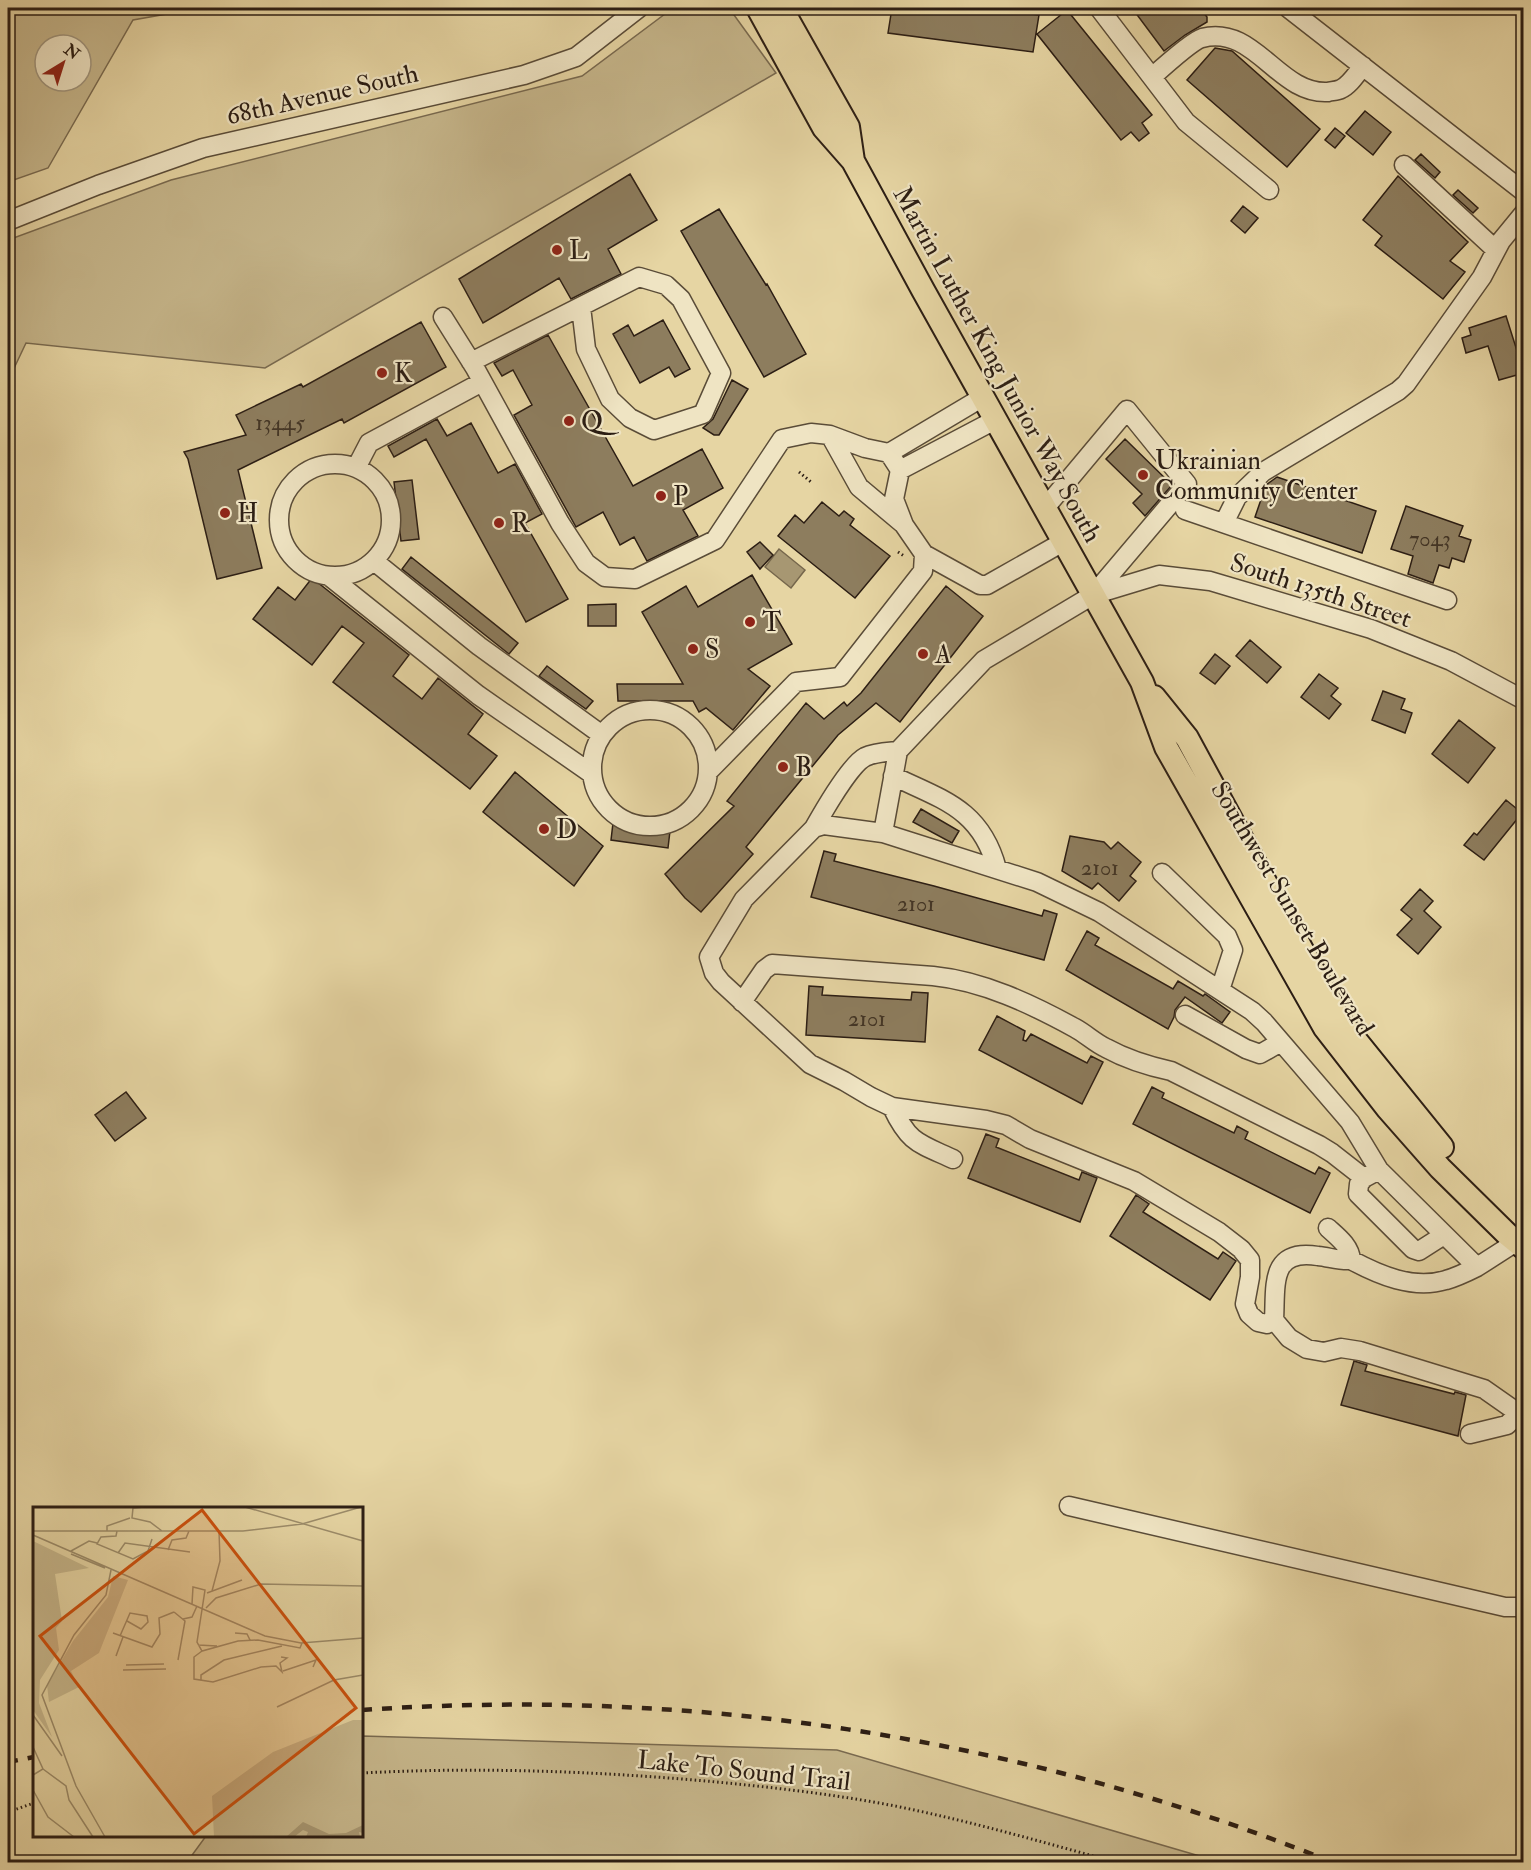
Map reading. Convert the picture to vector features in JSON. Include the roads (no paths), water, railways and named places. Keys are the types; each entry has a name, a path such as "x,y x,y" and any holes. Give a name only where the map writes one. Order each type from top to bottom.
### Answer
{"main road":[{"name":"Martin Luther King Junior Way South","path":"758,8 824,128 853,161 1093,595"},
{"name":"Martin Luther King Junior Way South","path":"781,8 848,127 853,161"},
{"name":"Southwest Sunset Boulevard","path":"1093,595 1142,682 1187,738 1341,1022 1452,1159 1521,1239"}],"street":[{"name":"68th Avenue South","path":"8,220 202,148 524,75 576,57 639,8"},
{"path":"1099,8 1186,122 1269,190"},
{"path":"1288,8 1524,192"},
{"path":"1152,77 1200,38 1218,36 1238,40 1295,84 1308,91 1324,92 1344,88 1363,66"},
{"path":"1404,165 1496,250"},
{"path":"1224,523 1237,497 1263,471 1398,391 1406,384 1482,277 1501,241 1524,213"},
{"path":"471,362 639,277 666,285 681,299 722,373 703,414 654,430 630,418 610,399 586,349 581,307"},
{"path":"443,317 471,362 565,530 586,563 605,577 635,579 716,540 782,439 811,433 830,435 865,448 889,453 983,397"},
{"path":"356,468 369,443 482,382"},
{"path":"883,833 898,751 984,660 1093,595 1187,484 1126,410 1045,508"},
{"path":"900,470 995,420"},
{"path":"830,435 859,487 904,525"},
{"path":"889,453 900,470 894,499 904,525 924,554 980,585 987,585 1064,542"},
{"path":"327,464 341,464 356,468 372,477 384,492 390,509 391,528 385,546 374,561 361,570 345,575 329,576 311,571 296,561 285,546 279,528 279,510 285,492 297,478 312,468 327,464"},
{"path":"1185,510 1447,600"},
{"path":"708,772 796,682 840,677 923,571 924,554"},
{"path":"374,561 479,646 602,735"},
{"name":"South 135th Street","path":"1093,595 1159,575 1209,581 1371,629 1451,660 1524,700"},
{"path":"329,576 478,695 592,774"},
{"path":"650,710 669,713 685,723 698,736 706,753 708,772 700,798 688,812 673,822 656,826 637,825 621,818 607,807 597,792 592,774 592,760 602,735 615,722 632,713 650,710"},
{"path":"898,751 881,752 863,758 835,792 814,828 744,899 709,957 714,973 810,1064 892,1107 986,1120 1006,1125 1030,1139 1134,1181 1219,1232 1250,1260 1250,1277 1245,1304 1249,1314 1258,1322 1267,1324 1274,1320"},
{"path":"893,776 956,807 969,817 991,847 997,869"},
{"path":"814,828 824,825 883,833 1037,882 1099,912 1252,1011 1264,1022 1350,1122 1371,1174"},
{"path":"1162,873 1227,936 1233,950 1220,990"},
{"path":"742,1002 764,970 772,964 957,978 977,983 1077,1029 1104,1048 1146,1065 1171,1071 1319,1144 1371,1174 1444,1235 1477,1267"},
{"path":"1185,1016 1246,1049 1260,1054 1281,1042"},
{"path":"892,1107 902,1128 917,1143 953,1159"},
{"path":"1371,1174 1359,1184 1358,1194 1413,1249 1419,1251 1444,1235"},
{"path":"1328,1228 1350,1252 1351,1260"},
{"path":"1470,1434 1507,1425 1514,1418 1514,1410 1484,1389 1370,1354 1341,1348 1324,1352 1307,1349 1289,1338 1274,1320 1274,1290 1280,1269 1287,1259 1299,1254 1351,1260 1377,1274 1396,1280 1420,1283 1445,1281 1477,1267 1521,1239"},
{"path":"1069,1506 1505,1607 1524,1607"}],"railway":[{"path":"363,1710 487,1705 611,1706 734,1715 856,1730 976,1753 1096,1782 1214,1819 1332,1862"},
{"path":"8,1762 33,1757"}],"place":[{"name":"L","path":"557,250"},
{"name":"K","path":"382,373"},
{"name":"Q","path":"569,421"},
{"name":"Ukrainian Community Center","path":"1143,475"},
{"name":"P","path":"661,496"},
{"name":"H","path":"225,513"},
{"name":"R","path":"499,523"},
{"name":"T","path":"750,622"},
{"name":"S","path":"693,649"},
{"name":"A","path":"923,654"},
{"name":"B","path":"783,767"},
{"name":"D","path":"544,829"}]}
